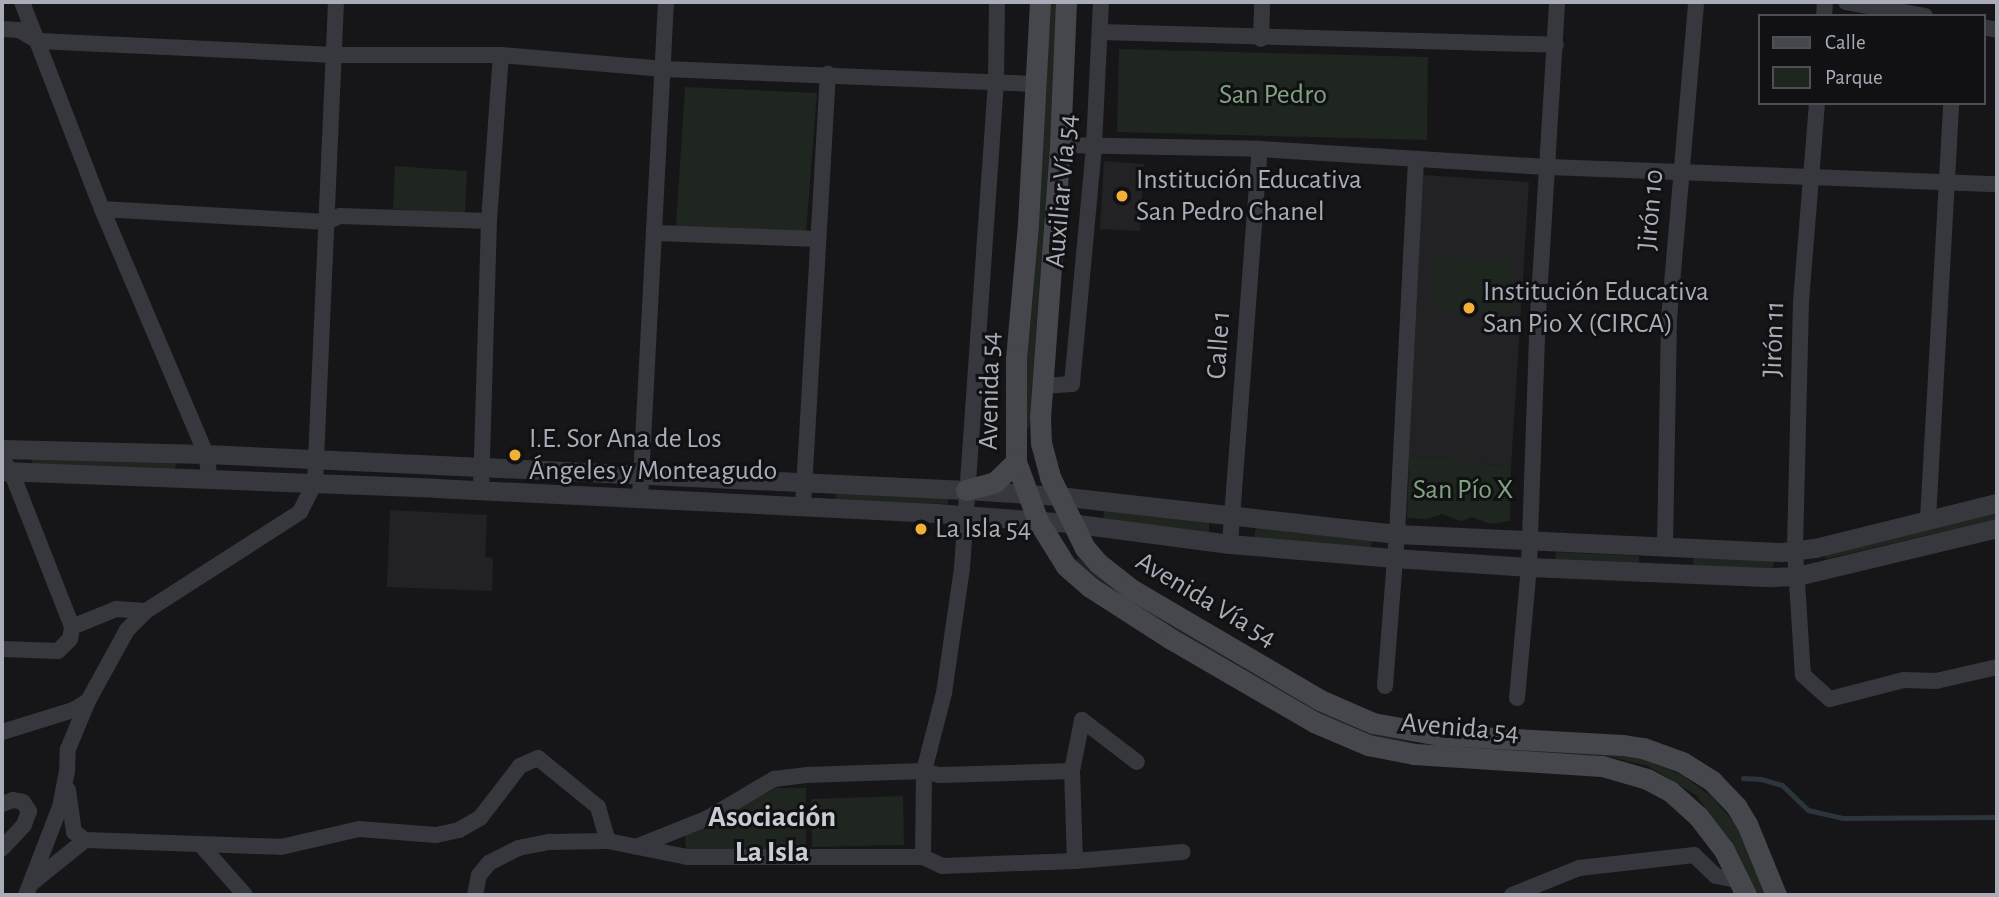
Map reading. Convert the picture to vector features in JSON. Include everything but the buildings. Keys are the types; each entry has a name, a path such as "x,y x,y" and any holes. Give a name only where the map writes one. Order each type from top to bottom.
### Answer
{"main road":[{"name":"Avenida 54","path":"1040,2 1037,84 1016,359 1016,462 1038,521 1066,566 1090,587 1171,639 1314,722 1390,751 1602,766 1647,779 1670,791 1698,816 1724,850 1743,888"},
{"name":"Avenida Vía 54","path":"1066,2 1060,145 1042,386 1041,443 1070,523 1098,564 1131,589 1320,700 1373,723 1440,735 1623,745 1643,748 1682,762 1712,781 1735,806 1752,835 1776,895"},
{"path":"966,490 995,482 1016,462"}],"street":[{"path":"22,2 102,209 206,454 211,478"},
{"path":"336,2 315,483 300,512 146,611 127,630 88,701 68,748 71,823 74,832 85,839 200,844 281,846 359,829 436,835 459,830 480,818 520,766 538,758 598,807 608,841"},
{"path":"640,498 656,233 666,2"},
{"path":"923,857 924,771 944,692 956,622 966,516 996,81 998,2"},
{"name":"Auxiliar Vía 54","path":"1042,386 1072,384 1094,145 1101,2"},
{"path":"1261,39 1262,2"},
{"path":"1517,698 1528,568 1538,315 1557,2"},
{"name":"Jirón 10","path":"1665,548 1669,319 1696,2"},
{"path":"1846,2 1914,14"},
{"path":"2,29 19,30 38,41 334,55 501,55 664,69 1037,84"},
{"path":"1100,32 1261,39 1556,45"},
{"path":"481,490 489,221 501,55"},
{"path":"803,506 828,75"},
{"name":"Jirón 11","path":"1816,105 1801,302 1795,552 1803,676 1830,699 1904,680 1936,681 1997,667"},
{"path":"1928,519 1949,183 1951,105"},
{"path":"1060,145 1260,149 1549,167 1997,184"},
{"name":"Calle 1","path":"1230,544 1260,149"},
{"path":"1385,686 1416,159"},
{"path":"102,209 327,222 340,216 489,221"},
{"path":"656,233 818,239"},
{"path":"2,449 206,454 966,490 1058,496 1396,534 1795,552 1997,503"},
{"path":"2,649 58,651 70,639 72,628 5,467 966,516 1070,523 1230,544 1394,558 1528,568 1663,573 1797,576 1997,528"},
{"path":"1663,573 1665,548"},
{"path":"72,628 116,610 146,611"},
{"path":"2,732 72,710 88,701"},
{"path":"1076,861 1072,771 1082,720 1137,762"},
{"path":"634,848 708,818 774,779 924,771 939,775 1072,771"},
{"path":"29,889 60,807 67,772"},
{"path":"2,804 13,800 23,802 29,811 24,825 2,849"},
{"path":"29,889 85,839"},
{"path":"475,895 479,875 489,863 518,848 550,842 608,841 687,857 923,857 942,866 1076,861 1183,852"},
{"path":"200,844 245,895"},
{"path":"1512,895 1579,869 1694,855 1716,876 1743,888"}],"shaded area":[{"name":"Institución Educativa San Pedro Chanel","path":"1104,161 1144,164 1140,231 1100,229"},
{"name":"Institución Educativa San Pio X (CIRCA)","path":"1423,175 1529,182 1511,467 1409,455"},
{"path":"390,510 487,515 485,557 493,558 492,591 387,587"}],"green space":[{"path":"1047,2 1057,2 1056,60 1029,428 1023,428"},
{"name":"San Pedro","path":"1119,49 1428,57 1427,140 1117,132"},
{"path":"685,87 817,93 806,233 676,226"},
{"path":"395,166 467,171 465,214 393,209"},
{"path":"1435,258 1515,261 1514,313 1432,310"},
{"name":"San Pío X","path":"1409,455 1511,467 1510,521 1490,524 1472,517 1461,521 1442,514 1427,519 1407,518"},
{"path":"32,457 176,462 175,470 32,464"},
{"path":"836,492 948,497 948,504 835,500"},
{"path":"1104,510 1209,522 1209,534 1103,520"},
{"path":"1997,513 1997,519 1826,559 1825,554"},
{"path":"1256,528 1372,541 1371,548 1254,539"},
{"path":"1556,552 1639,556 1639,565 1555,561"},
{"path":"1693,557 1774,560 1773,570 1693,567"},
{"path":"1078,558 1124,596 1320,712 1373,733 1419,744 1612,754 1644,759 1682,775 1711,796 1738,827 1767,895 1755,895 1737,852 1696,795 1648,766 1611,757 1418,747 1372,736 1318,715 1102,586 1075,561"},
{"path":"776,788 806,788 806,849 686,850 685,834 708,826"},
{"path":"903,796 904,845 812,847 811,799"}],"waterway":[{"path":"1743,778 1761,779 1782,785 1808,810 1842,818 1997,817"}],"place":[{"name":"Institución Educativa San Pedro Chanel","path":"1122,196"},
{"name":"Institución Educativa San Pio X (CIRCA)","path":"1469,308"},
{"name":"I.E. Sor Ana de Los Ángeles y Monteagudo","path":"515,455"},
{"name":"La Isla 54","path":"921,529"}],"district":[{"name":"Asociación La Isla","path":"772,834"}]}
